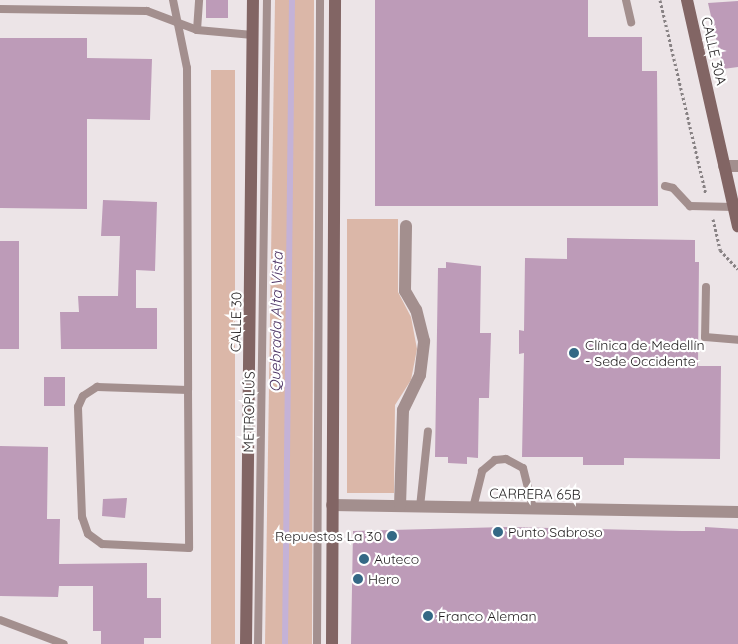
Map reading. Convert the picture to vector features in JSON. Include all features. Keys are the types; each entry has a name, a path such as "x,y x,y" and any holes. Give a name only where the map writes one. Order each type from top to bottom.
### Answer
{"main road":[{"name":"CALLE 30","path":"246,644 253,0"},
{"path":"332,644 335,0"},
{"name":"CALLE 30A","path":"687,0 738,226"}],"street":[{"path":"724,166 738,166"},
{"path":"400,506 403,410 420,375 424,341 416,310 405,291 406,226"},
{"name":"CARRERA 65B","path":"332,505 738,512"}],"lane":[{"path":"173,0 187,68 189,548 102,544 88,534 82,517 78,408 83,396 97,387 188,390"},
{"path":"197,30 199,0"},
{"name":"METROPLÚS","path":"258,644 267,0"},
{"path":"317,644 320,0"},
{"path":"626,0 632,22"},
{"path":"0,9 147,10 197,30 253,34"},
{"path":"665,186 673,188 690,206 734,207"},
{"path":"706,287 705,337 738,340"},
{"path":"420,507 428,431"},
{"path":"473,508 482,471 496,460 506,459 518,463 528,477 534,508"},
{"path":"0,620 64,644"}],"path":[{"path":"660,0 720,250 738,269"}],"shaded area":[{"path":"275,0 314,0 312,644 265,644"},
{"path":"211,70 235,70 235,644 211,644"},
{"path":"347,219 398,219 398,292 411,317 417,349 411,380 395,405 394,493 347,493"}],"building":[{"path":"206,0 228,0 228,18 206,18"},
{"path":"375,0 588,0 588,37 642,37 642,71 657,71 658,206 375,206"},
{"path":"738,1 738,67 723,69 708,3"},
{"path":"0,38 87,38 87,58 152,59 150,120 87,119 87,209 0,208"},
{"path":"103,200 157,202 155,271 136,270 136,308 157,308 157,349 61,349 60,312 79,312 78,296 118,296 120,236 101,236"},
{"path":"567,238 695,240 695,262 699,262 698,366 721,366 720,459 624,458 624,465 583,465 583,457 522,457 524,353 519,354 519,330 524,331 525,258 567,259"},
{"path":"0,241 19,241 19,349 0,349"},
{"path":"446,262 481,266 480,333 491,333 489,398 479,398 478,458 467,457 467,464 448,463 448,457 435,457 438,268 446,268"},
{"path":"44,377 65,377 65,406 44,406"},
{"path":"0,446 48,447 47,519 60,519 59,564 147,563 147,598 161,598 161,638 144,638 144,644 101,644 101,631 93,631 93,586 59,586 58,597 0,596"},
{"path":"127,498 125,518 102,516 103,499"},
{"path":"506,527 682,531 705,531 705,527 738,529 738,644 351,644 353,531"}],"waterway":[{"name":"Quebrada Alta Vista","path":"285,644 292,0"}],"place":[{"name":"Clínica de Medellín - Sede Occidente","path":"574,353"},
{"name":"Punto Sabroso","path":"498,532"},
{"name":"Repuestos La 30","path":"392,536"},
{"name":"Auteco","path":"364,559"},
{"name":"Hero","path":"358,579"},
{"name":"Franco Aleman","path":"428,616"}]}
